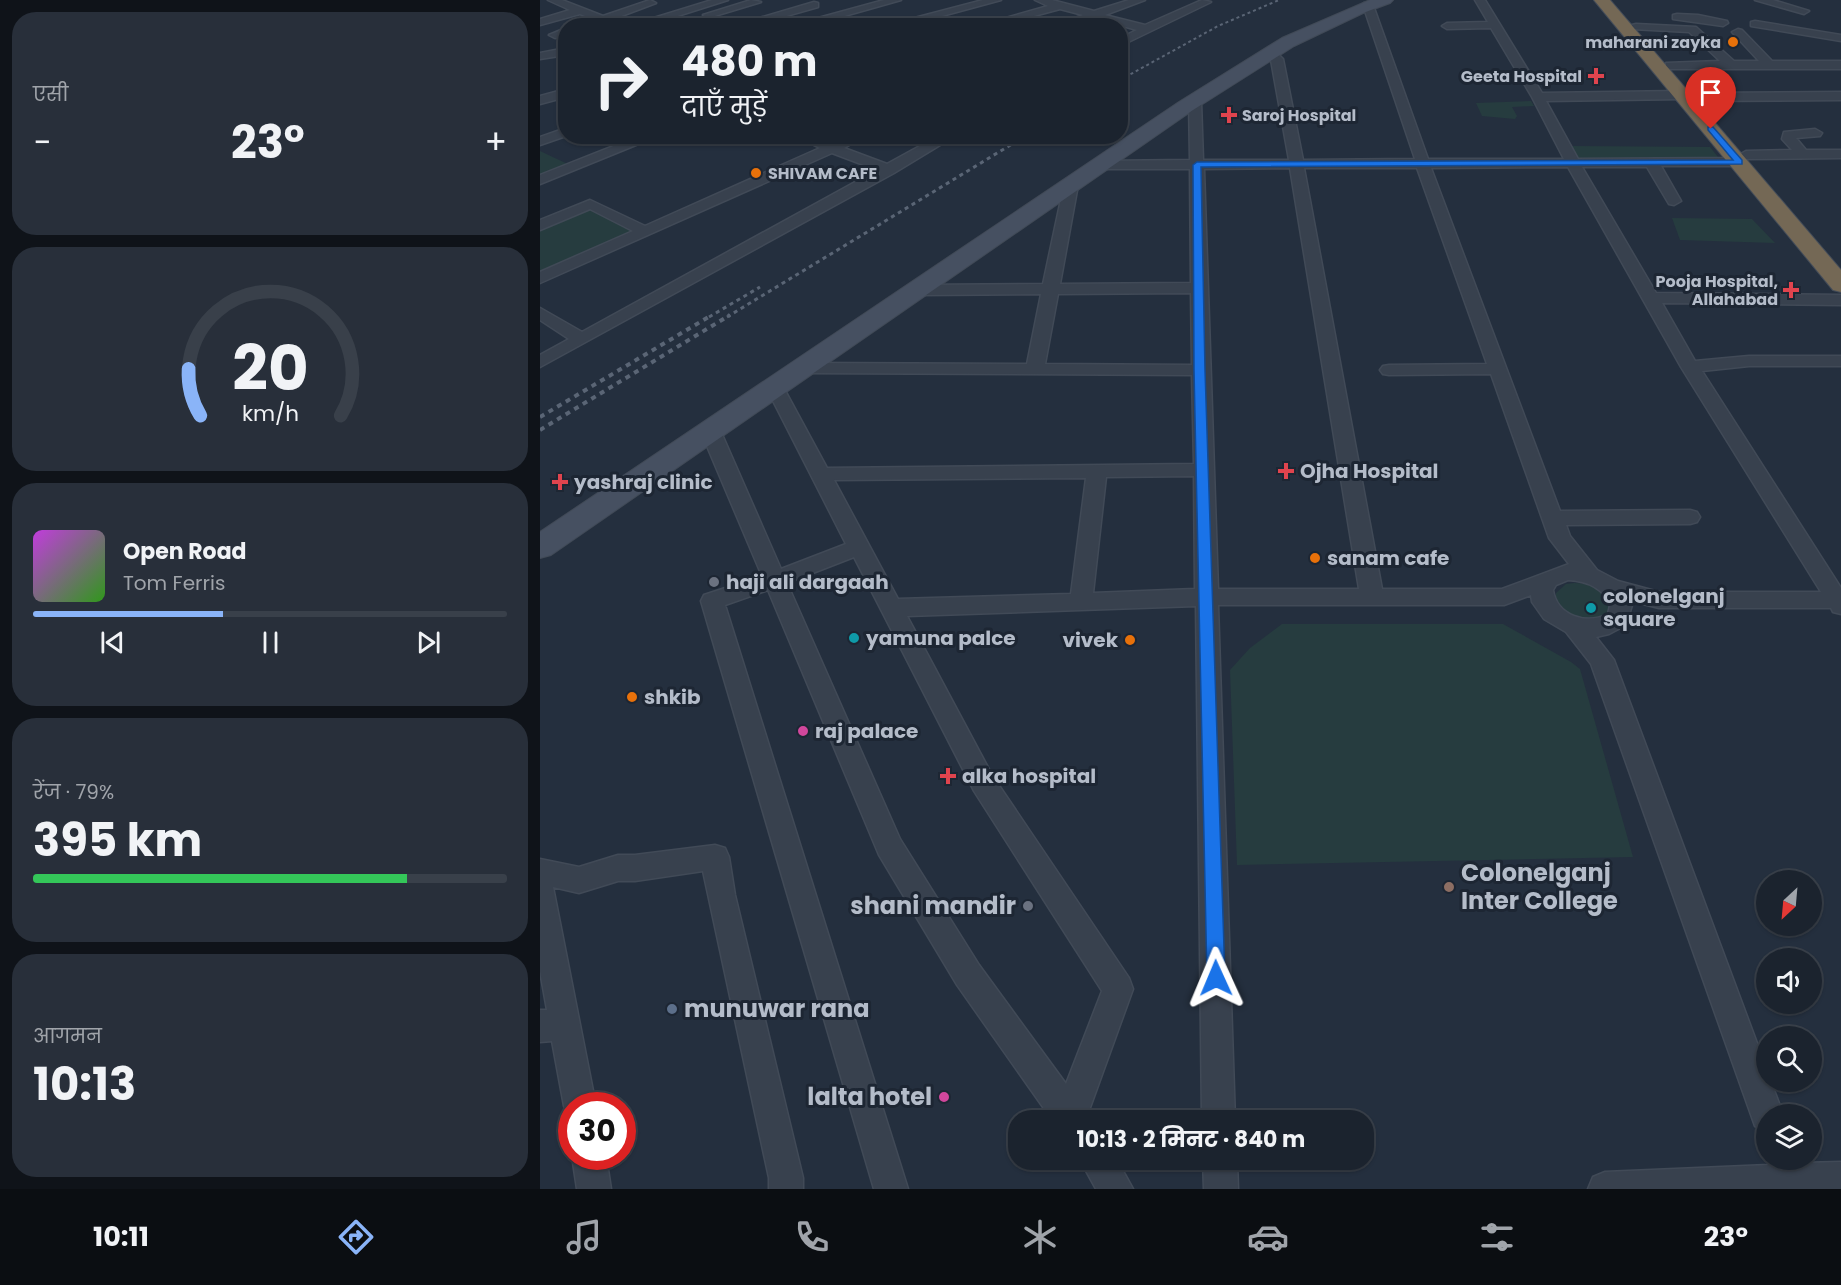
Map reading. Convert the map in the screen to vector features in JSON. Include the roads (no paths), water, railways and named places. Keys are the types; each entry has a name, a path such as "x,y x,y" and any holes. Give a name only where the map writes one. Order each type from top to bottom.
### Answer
{"highway":[{"path":"1602,0 1841,267"},
{"path":"1614,0 1670,65 1690,96"},
{"path":"1743,158 1841,285"}],"street":[{"path":"553,0 600,18"},
{"path":"660,18 723,0"},
{"path":"766,18 814,4 796,0"},
{"path":"828,18 896,0"},
{"path":"941,0 969,18"},
{"path":"942,18 996,0"},
{"path":"1040,0 1067,7 1093,18"},
{"path":"1018,18 1106,0"},
{"path":"1480,0 1538,97 1573,163 1690,367 1840,602"},
{"path":"1760,0 1804,11"},
{"path":"699,18 754,1 792,18"},
{"path":"1102,18 1134,1 1173,15"},
{"path":"1128,39 1173,15 1206,2"},
{"path":"540,547 1100,165 1270,52 1376,3 1423,164 1556,528 1588,574"},
{"path":"605,18 650,4 679,4 695,8"},
{"path":"861,18 908,6"},
{"path":"1671,6 1686,17"},
{"path":"540,22 580,10"},
{"path":"930,18 960,12"},
{"path":"1632,22 1686,17 1723,22"},
{"path":"1632,22 1692,29 1732,66"},
{"path":"1128,23 1146,29"},
{"path":"1755,24 1841,38"},
{"path":"1447,26 1496,25"},
{"path":"1738,32 1770,66"},
{"path":"542,54 558,52"},
{"path":"1270,52 1277,59 1297,164 1335,371 1372,597"},
{"path":"1670,65 1841,65"},
{"path":"1538,97 1690,96 1785,92 1841,96"},
{"path":"1785,92 1796,112"},
{"path":"540,100 558,95"},
{"path":"1195,101 1219,1110"},
{"path":"1803,155 1789,140 1789,135 1815,133"},
{"path":"540,141 558,135"},
{"path":"540,180 632,144"},
{"path":"819,144 889,170"},
{"path":"540,278 843,144"},
{"path":"540,362 935,144"},
{"path":"1100,165 1652,163 1841,154"},
{"path":"1652,163 1674,201"},
{"path":"1035,369 1071,185"},
{"path":"540,225 590,204 646,232"},
{"path":"918,290 1198,288"},
{"path":"1649,298 1841,300"},
{"path":"540,314 582,339"},
{"path":"1690,367 1749,362 1841,361"},
{"path":"804,368 1200,370"},
{"path":"1389,370 1499,369"},
{"path":"776,387 983,783 1118,989 1074,1110"},
{"path":"711,432 889,846 968,975 1065,1110"},
{"path":"821,474 1203,470"},
{"path":"1081,602 1097,471"},
{"path":"1556,528 1690,517"},
{"path":"1549,612 1542,603 1540,594 1542,586 1553,576 1556,528"},
{"path":"859,547 712,601 891,1189"},
{"path":"1504,597 1567,572 1588,574 1612,588 1659,600 1840,602"},
{"path":"1602,660 1619,596 1612,588"},
{"path":"891,608 1207,597 1504,597 1549,612 1575,627 1602,660 1763,1104"},
{"path":"1575,627 1595,629 1659,600"},
{"path":"540,872 579,880 618,867 635,868 715,857 721,895 786,1178 786,1189"},
{"path":"540,890 553,1026 575,1092"},
{"path":"591,1170 594,1189"},
{"path":"1104,1170 1116,1189"},
{"path":"1220,1170 1221,1189"},
{"path":"1605,1189 1788,1170 1841,1179"}],"railway":[{"path":"1128,76 1218,26 1279,0"},
{"path":"727,317 1012,144"},
{"path":"709,317 760,287"},
{"path":"540,417 712,315"},
{"path":"540,430 730,315"}],"place":[{"name":"maharani zayka","path":"1733,42"},
{"name":"Geeta Hospital","path":"1596,76"},
{"name":"Saroj Hospital","path":"1229,115"},
{"name":"SHIVAM CAFE","path":"756,173"},
{"name":"Pooja Hospital, Allahabad","path":"1791,290"},
{"name":"Ojha Hospital","path":"1286,471"},
{"name":"yashraj clinic","path":"560,482"},
{"name":"sanam cafe","path":"1315,558"},
{"name":"haji ali dargaah","path":"714,582"},
{"name":"colonelganj square","path":"1591,608"},
{"name":"yamuna palce","path":"854,638"},
{"name":"vivek","path":"1130,640"},
{"name":"shkib","path":"632,697"},
{"name":"raj palace","path":"803,731"},
{"name":"alka hospital","path":"948,776"},
{"name":"Colonelganj Inter College","path":"1449,887"},
{"name":"shani mandir","path":"1028,906"},
{"name":"munuwar rana","path":"672,1009"},
{"name":"lalta hotel","path":"944,1097"}]}
